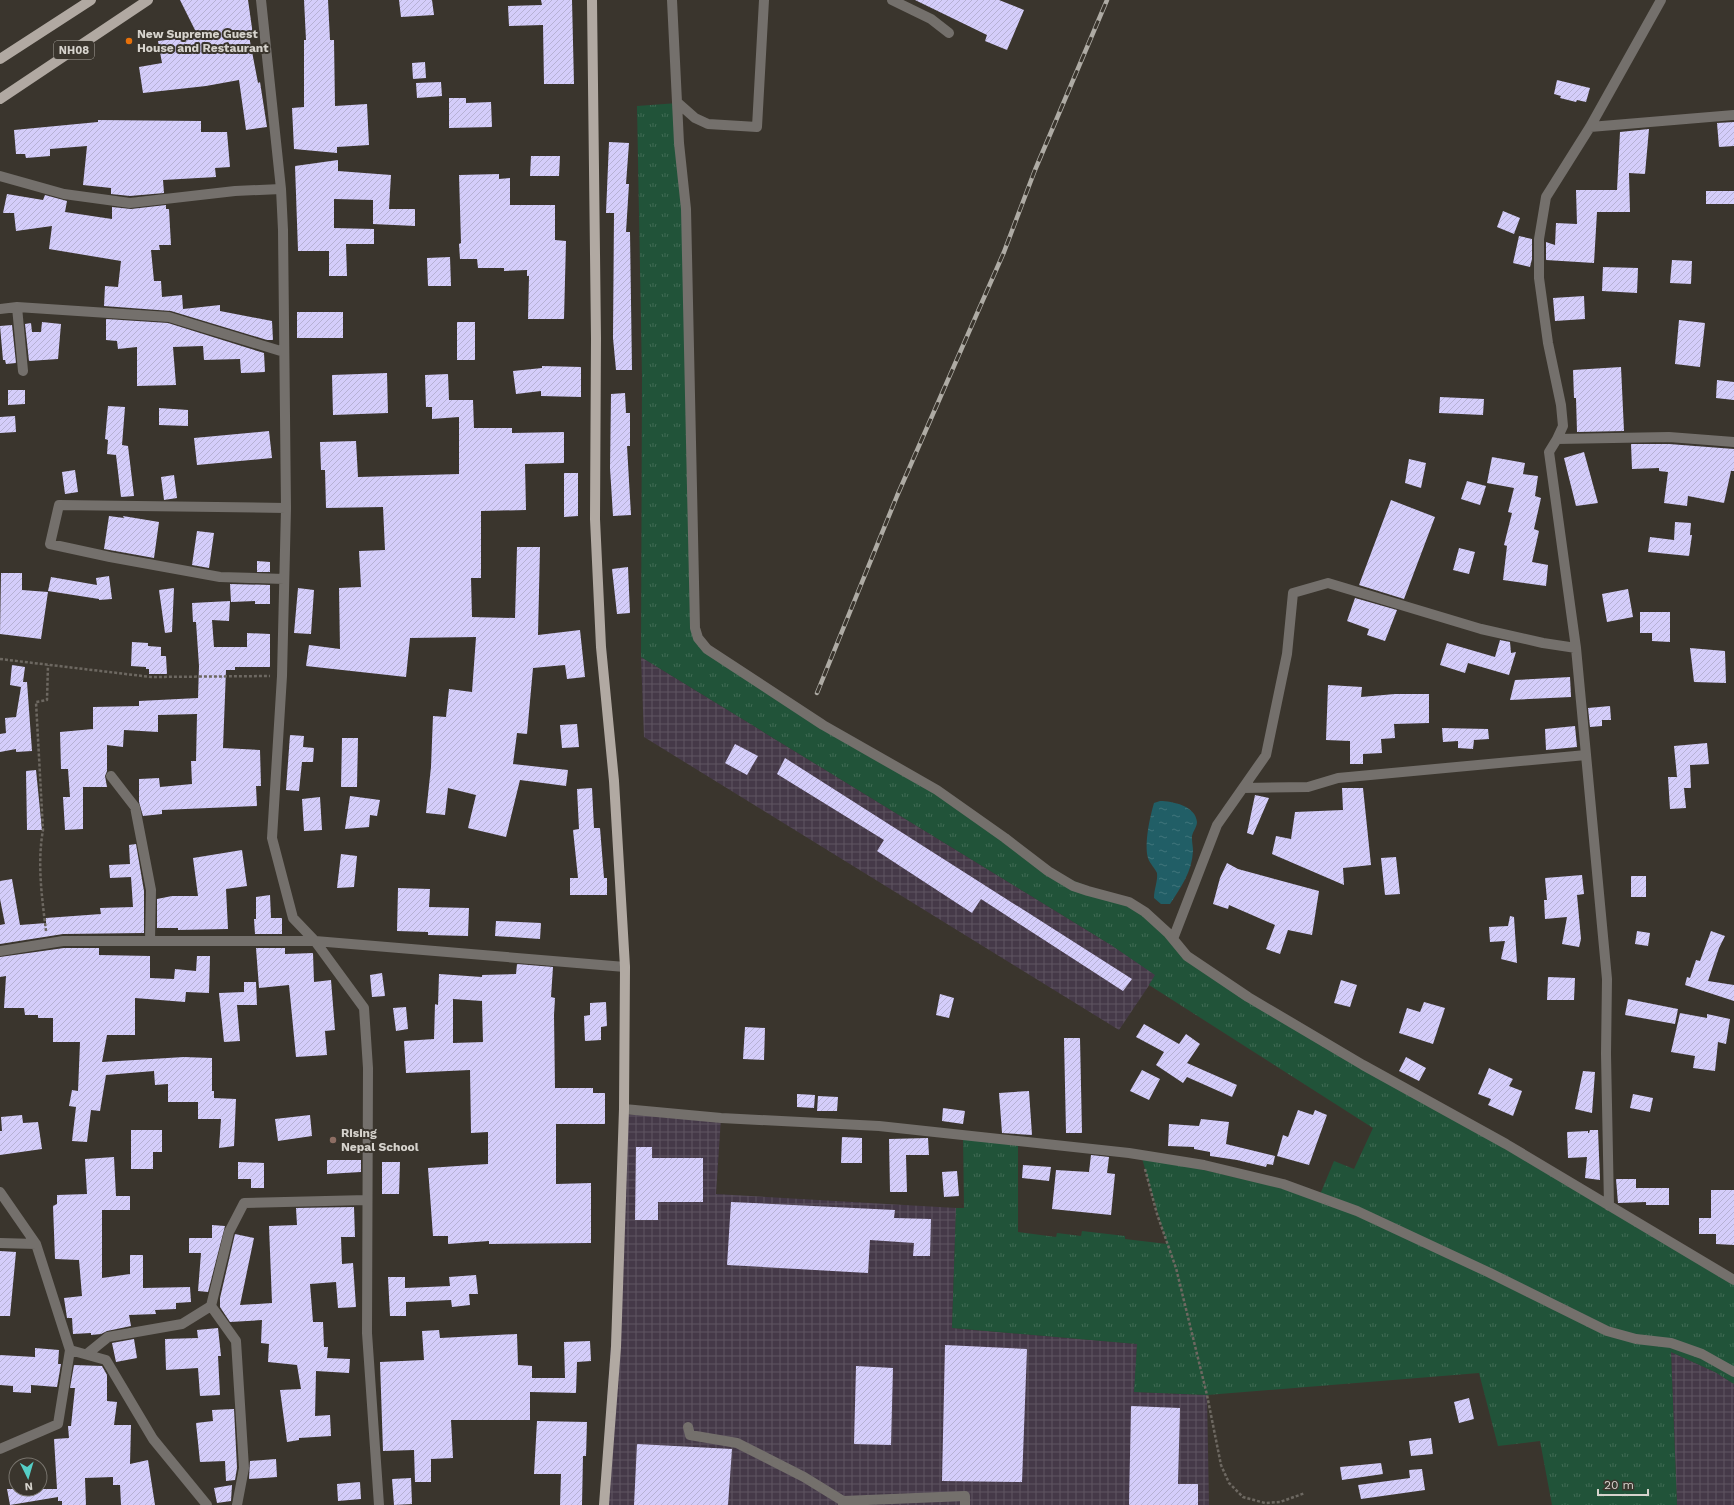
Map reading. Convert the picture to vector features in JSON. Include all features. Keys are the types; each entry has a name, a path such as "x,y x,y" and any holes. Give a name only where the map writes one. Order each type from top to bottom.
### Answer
{"main road":[{"name":"NH08","path":"0,60 91,0"},
{"name":"NH08","path":"0,99 148,0"},
{"path":"592,0 596,338 595,519 600,647 614,781 624,967 624,1109 616,1347 604,1505"}],"street":[{"path":"261,0 281,189 284,352 286,508 282,676 272,838 293,918 315,941 364,1008 368,1068 367,1333 379,1505"},
{"path":"672,0 686,209 695,628 698,638 707,649 787,702 937,790 1005,838 1048,871 1073,886 1088,892 1129,902 1145,912 1173,939 1187,956 1248,997 1363,1065 1506,1144 1734,1280"},
{"path":"678,103 695,118 708,124 757,126 764,0"},
{"path":"892,0 931,19 949,33"},
{"path":"1609,1206 1606,1054 1607,979 1576,648 1549,452 1563,426 1561,405 1542,309 1539,278 1539,239 1546,197 1590,127 1661,0"},
{"path":"1590,127 1734,115"},
{"path":"0,176 64,194 130,203 234,191 281,189"},
{"path":"0,309 17,307 169,317 284,352"},
{"path":"17,307 23,371"},
{"path":"1557,439 1669,437 1734,442"},
{"path":"284,579 220,577 110,557 50,544 59,505 286,508"},
{"path":"1173,939 1217,825 1266,755 1287,654 1293,593 1328,583 1481,628 1543,643 1576,648"},
{"path":"1243,788 1308,787 1338,778 1586,755"},
{"path":"110,776 135,807 151,890 150,940"},
{"path":"0,951 63,941 315,941 624,967"},
{"path":"624,1109 721,1118 879,1126 1141,1155 1218,1168 1283,1184 1357,1211 1483,1270 1607,1331 1636,1339 1671,1343 1702,1354 1734,1372"},
{"path":"0,1192 36,1244 70,1350 58,1424 0,1449"},
{"path":"87,1354 108,1336 182,1324 211,1306 229,1232 244,1203 367,1200"},
{"path":"0,1243 36,1244"},
{"path":"211,1306 236,1341 244,1468 237,1505"},
{"path":"70,1350 106,1360 153,1439 207,1505"},
{"path":"688,1427 690,1435 737,1443 804,1477 843,1503 965,1496 965,1505"}],"path":[{"path":"0,659 48,666 151,677 282,676"},
{"path":"47,944 42,905 40,850 44,830 36,702 47,700 48,666"},
{"path":"1141,1155 1157,1214 1176,1268 1207,1395 1221,1465 1229,1484 1243,1497 1265,1503 1280,1502 1305,1493"}],"shaded area":[{"path":"641,657 1111,945 1156,975 1119,1030 644,737"},
{"path":"622,1114 721,1118 716,1194 956,1208 952,1328 1137,1344 1135,1392 1207,1395 1209,1505 600,1505 612,1329"},
{"path":"1671,1352 1715,1372 1734,1384 1734,1505 1677,1505"}],"green space":[{"path":"678,103 695,628 707,649 906,771 1048,871 1129,902 1187,956 1734,1280 1734,1384 1715,1372 1671,1352 1677,1505 1552,1505 1540,1441 1498,1446 1479,1373 1207,1395 1134,1392 1137,1344 952,1328 956,1208 964,1208 963,1135 1018,1141 1018,1232 1056,1237 1057,1233 1081,1236 1082,1231 1125,1236 1125,1239 1167,1244 1141,1155 1319,1197 1334,1161 1354,1169 1373,1128 1149,985 1155,975 1111,945 641,657 642,377 637,106"}],"water":[{"path":"1160,801 1177,803 1188,808 1196,817 1197,822 1192,837 1193,851 1191,866 1170,904 1161,904 1154,898 1157,873 1148,858 1147,852 1148,830 1152,809 1154,803"}],"building":[{"path":"180,0 248,0 253,35 249,36 258,83 260,82 267,127 246,130 239,80 206,86 143,93 139,67 162,63 158,41 198,36"},
{"path":"304,0 328,0 330,40 334,40 335,106 367,104 369,145 337,147 337,153 294,149 292,108 304,107 304,40 306,40"},
{"path":"399,0 432,0 434,15 401,17"},
{"path":"541,0 572,0 574,84 544,84 543,25 509,26 508,6 542,5"},
{"path":"915,0 999,0 1024,10 1007,50 985,41 987,35"},
{"path":"425,62 426,78 413,79 412,63"},
{"path":"1557,80 1590,88 1586,102 1577,100 1576,102 1560,98 1561,96 1554,94"},
{"path":"441,82 442,96 417,98 416,83"},
{"path":"449,98 466,98 466,103 491,102 492,127 449,128"},
{"path":"98,120 201,121 201,132 227,132 230,167 215,168 216,177 163,180 164,193 130,196 111,194 111,188 83,185 87,146 50,149 50,156 26,158 25,154 16,154 14,130 98,122"},
{"path":"1734,122 1734,146 1719,147 1717,123"},
{"path":"1649,129 1645,174 1629,173 1630,212 1597,212 1594,263 1546,260 1546,242 1555,245 1556,223 1577,224 1576,190 1617,190 1620,132"},
{"path":"609,142 629,143 626,184 629,184 626,232 630,232 632,370 616,370 613,338 614,213 606,213"},
{"path":"531,156 560,156 559,176 530,176"},
{"path":"338,160 338,171 391,175 389,209 415,209 415,226 373,224 373,200 334,199 334,228 374,229 374,244 346,244 347,276 329,276 329,251 298,251 295,166"},
{"path":"499,174 499,179 510,178 510,205 555,205 555,240 566,241 564,319 528,319 529,276 527,276 527,270 504,271 504,268 478,268 477,259 460,259 459,175"},
{"path":"1706,191 1734,191 1734,204 1706,204"},
{"path":"7,194 43,200 45,195 67,201 65,212 112,219 112,207 131,209 166,205 166,209 169,209 171,245 159,245 160,250 151,250 154,281 161,281 162,297 182,295 183,309 220,305 220,311 272,321 273,340 267,340 171,311 104,306 105,286 118,287 121,261 49,249 52,226 16,231 14,213 3,213"},
{"path":"1503,211 1520,218 1514,234 1497,227"},
{"path":"1519,236 1532,239 1532,259 1530,267 1513,263"},
{"path":"450,257 451,286 428,286 427,258"},
{"path":"1672,260 1692,261 1691,284 1670,283"},
{"path":"1603,267 1638,268 1637,293 1602,291"},
{"path":"1584,296 1585,319 1555,321 1553,298"},
{"path":"297,312 343,312 343,338 297,338"},
{"path":"106,319 168,323 264,353 265,372 241,373 240,359 204,360 203,346 173,347 176,385 137,386 137,347 118,349 117,341 106,340"},
{"path":"1679,320 1705,323 1700,367 1675,364"},
{"path":"42,322 61,324 58,359 29,361 25,324 31,323 32,332 41,332"},
{"path":"457,322 475,322 475,360 457,360"},
{"path":"12,325 16,363 6,364 5,360 3,360 0,326"},
{"path":"542,366 581,367 581,397 541,396 541,391 516,394 513,371 542,368"},
{"path":"1621,367 1624,431 1577,432 1573,370"},
{"path":"387,373 388,413 333,415 332,375"},
{"path":"448,374 449,400 473,400 474,428 512,428 512,433 564,432 564,463 525,464 526,510 481,511 481,578 471,578 472,617 515,618 517,547 540,547 538,635 580,630 585,677 567,679 565,665 533,668 527,734 517,733 513,764 568,770 566,786 520,780 506,837 468,828 476,795 448,788 445,815 426,813 431,767 433,716 446,717 449,689 472,692 476,637 410,638 406,677 306,666 309,645 340,649 339,588 361,587 359,551 385,550 383,507 326,508 325,470 321,470 320,442 356,441 358,477 459,474 459,417 432,419 432,407 426,407 425,375"},
{"path":"1717,380 1734,382 1734,400 1716,398"},
{"path":"8,390 25,390 25,404 8,405"},
{"path":"625,393 626,413 630,413 630,446 627,446 631,515 613,516 610,468 611,394"},
{"path":"1440,397 1484,399 1483,415 1439,413"},
{"path":"108,406 125,407 122,445 128,446 134,496 121,497 116,455 107,454 108,440 105,439"},
{"path":"159,408 188,410 188,426 159,425"},
{"path":"15,416 16,432 0,433 0,417"},
{"path":"269,431 272,458 197,465 194,438"},
{"path":"1631,444 1669,444 1734,449 1734,471 1731,471 1724,503 1688,496 1687,506 1664,503 1668,472 1659,471 1659,468 1632,469"},
{"path":"1584,452 1598,503 1576,506 1564,458"},
{"path":"1492,457 1525,463 1523,474 1538,476 1535,496 1541,498 1534,529 1539,531 1532,562 1548,565 1546,586 1503,580 1507,546 1504,545 1512,513 1508,512 1514,488 1487,483"},
{"path":"1409,459 1426,463 1421,488 1405,483"},
{"path":"75,470 78,492 65,494 62,472"},
{"path":"564,473 578,473 578,516 564,517"},
{"path":"174,475 177,498 164,500 161,477"},
{"path":"1467,481 1486,486 1480,505 1461,499"},
{"path":"1391,500 1435,517 1404,599 1359,585"},
{"path":"109,516 124,518 123,516 159,522 154,558 104,549"},
{"path":"1675,522 1691,523 1690,535 1692,535 1689,556 1648,552 1650,537 1674,540"},
{"path":"197,531 214,533 209,568 192,565"},
{"path":"1459,548 1475,552 1469,574 1453,570"},
{"path":"257,561 270,562 270,572 257,572"},
{"path":"628,567 630,613 617,614 612,569"},
{"path":"1,573 22,573 22,590 48,592 41,639 0,634"},
{"path":"109,576 112,599 99,600 48,591 51,577 97,585 96,578"},
{"path":"230,584 270,585 270,604 255,604 255,601 231,602"},
{"path":"174,588 172,632 165,633 159,590"},
{"path":"298,588 314,590 311,634 294,633"},
{"path":"1628,589 1633,617 1607,622 1602,594"},
{"path":"1355,598 1397,610 1385,641 1367,635 1369,629 1347,621"},
{"path":"230,601 229,621 212,620 214,647 247,647 247,633 270,634 270,667 235,667 235,670 226,670 223,748 260,750 261,786 256,786 257,806 162,810 162,814 143,816 139,802 139,779 159,778 160,787 192,784 191,761 196,761 197,714 158,715 158,732 124,730 123,747 107,745 107,771 105,776 107,787 83,787 83,829 65,830 63,797 70,797 68,769 61,769 60,732 93,729 93,707 139,706 139,701 198,698 199,666 196,622 193,622 192,603"},
{"path":"1640,612 1670,612 1670,642 1652,641 1652,633 1640,633"},
{"path":"1500,640 1510,642 1511,653 1516,652 1509,675 1468,663 1465,673 1440,665 1447,643 1495,657"},
{"path":"132,642 148,643 148,646 161,647 161,656 166,656 167,674 149,674 149,669 146,669 146,667 131,666"},
{"path":"1690,648 1725,651 1726,683 1694,682"},
{"path":"12,665 25,667 23,682 27,682 32,751 16,752 16,749 0,752 0,734 6,733 5,718 16,717 21,687 10,685"},
{"path":"1570,677 1571,697 1510,700 1515,680"},
{"path":"1328,685 1362,687 1361,697 1395,694 1429,694 1429,723 1394,724 1395,738 1381,739 1382,753 1363,754 1363,764 1350,764 1350,741 1326,740"},
{"path":"1610,706 1611,720 1602,720 1602,726 1590,727 1588,708"},
{"path":"577,724 579,747 562,748 560,725"},
{"path":"1575,726 1577,747 1546,750 1545,729"},
{"path":"1442,728 1488,729 1489,739 1474,740 1473,749 1458,748 1458,741 1443,742"},
{"path":"290,735 304,736 303,747 314,748 313,762 302,762 299,791 286,790"},
{"path":"342,738 358,738 357,787 341,787"},
{"path":"1707,743 1709,764 1690,765 1691,788 1684,788 1686,808 1670,809 1668,777 1677,777 1674,746"},
{"path":"735,744 758,756 747,775 725,763"},
{"path":"785,758 1132,979 1123,991 981,899 972,913 877,851 884,840 777,774"},
{"path":"36,770 42,830 27,830 26,771"},
{"path":"592,788 594,828 600,828 604,878 607,878 607,895 570,895 570,878 578,878 573,830 579,829 577,789"},
{"path":"1342,788 1363,788 1371,865 1343,868 1344,885 1272,854 1276,836 1291,839 1295,812 1343,810"},
{"path":"1255,795 1269,798 1253,835 1247,833"},
{"path":"350,796 380,800 377,816 370,815 369,827 345,829"},
{"path":"320,797 322,830 304,831 302,799"},
{"path":"136,844 144,891 144,933 63,934 0,944 0,925 5,924 0,899 0,881 12,879 20,925 46,923 46,918 101,914 100,908 133,907 131,877 110,878 109,865 130,864 129,845"},
{"path":"242,850 247,886 226,889 228,929 178,930 178,928 157,928 157,899 172,896 198,896 193,858"},
{"path":"341,854 357,856 354,887 337,888"},
{"path":"1396,857 1400,894 1385,895 1381,858"},
{"path":"1227,863 1238,869 1319,891 1312,935 1288,930 1280,954 1266,949 1275,925 1229,905 1228,909 1213,904 1220,878"},
{"path":"1582,875 1584,894 1577,895 1581,939 1579,947 1562,944 1567,917 1545,919 1544,900 1547,900 1545,878"},
{"path":"1631,876 1646,876 1646,897 1631,897"},
{"path":"398,888 430,889 429,907 469,908 468,936 428,935 428,932 397,931"},
{"path":"270,895 271,918 282,918 282,934 255,934 254,919 256,919 256,897"},
{"path":"1510,916 1514,917 1517,963 1501,959 1505,941 1490,942 1489,927 1508,926"},
{"path":"496,921 541,923 540,939 495,936"},
{"path":"1637,931 1650,933 1648,946 1635,944"},
{"path":"1711,931 1725,936 1719,948 1708,981 1734,985 1734,1001 1685,985 1687,977 1690,978 1696,960 1700,961"},
{"path":"64,948 99,948 99,955 150,956 150,978 174,979 175,969 196,971 197,956 210,956 209,993 186,992 185,1002 135,998 135,1035 107,1035 102,1062 184,1057 212,1058 212,1091 214,1091 214,1098 236,1099 234,1146 219,1148 221,1119 198,1119 198,1102 168,1102 168,1084 155,1085 154,1071 106,1075 100,1111 91,1110 87,1142 72,1141 76,1107 69,1106 72,1090 78,1091 80,1042 53,1042 53,1018 38,1018 38,1015 25,1015 24,1008 4,1008 6,976 0,977 0,957"},
{"path":"256,948 285,948 285,954 313,953 314,982 331,980 335,1030 325,1031 327,1055 296,1057 289,985 259,988"},
{"path":"517,964 553,967 551,997 555,998 555,1088 593,1088 593,1093 605,1093 605,1124 556,1124 556,1184 591,1183 591,1243 489,1244 489,1241 448,1244 448,1236 433,1236 428,1168 488,1164 488,1132 471,1133 470,1070 406,1073 404,1041 434,1039 435,1004 438,1005 439,974 482,977 482,975 516,974","holes":["453,999 482,1001 483,1042 453,1043"]},
{"path":"382,973 385,996 372,997 370,975"},
{"path":"1548,977 1575,978 1574,1000 1547,1000"},
{"path":"1341,980 1357,985 1350,1007 1334,1003"},
{"path":"244,982 256,982 257,1005 237,1005 240,1041 224,1042 219,993 244,992"},
{"path":"940,994 954,998 949,1018 936,1015"},
{"path":"1628,999 1678,1009 1675,1024 1625,1015"},
{"path":"606,1002 607,1026 601,1027 601,1040 585,1041 584,1016 590,1015 590,1003"},
{"path":"1424,1002 1445,1008 1433,1044 1399,1033 1407,1008 1420,1012"},
{"path":"406,1007 408,1029 396,1031 393,1008"},
{"path":"1680,1013 1707,1018 1707,1014 1730,1019 1726,1044 1718,1042 1715,1071 1693,1068 1695,1056 1671,1052"},
{"path":"1144,1024 1179,1044 1186,1034 1200,1044 1187,1063 1237,1085 1232,1097 1187,1077 1183,1083 1156,1065 1164,1052 1136,1037"},
{"path":"745,1027 765,1028 764,1060 743,1059"},
{"path":"1064,1038 1080,1038 1082,1133 1066,1133"},
{"path":"1406,1057 1426,1068 1419,1081 1399,1071"},
{"path":"1489,1068 1513,1079 1509,1086 1522,1091 1513,1116 1488,1105 1491,1099 1478,1094"},
{"path":"1142,1070 1160,1079 1149,1100 1130,1091"},
{"path":"1583,1071 1595,1072 1592,1113 1575,1109"},
{"path":"1029,1091 1032,1135 1002,1133 999,1093"},
{"path":"797,1094 815,1095 814,1108 797,1107"},
{"path":"1633,1094 1653,1098 1650,1112 1630,1108"},
{"path":"818,1096 838,1097 837,1111 817,1111"},
{"path":"943,1108 965,1111 963,1124 942,1121"},
{"path":"1298,1110 1313,1115 1315,1110 1327,1115 1309,1165 1277,1156 1283,1135 1288,1137"},
{"path":"22,1115 23,1123 38,1122 42,1149 0,1155 0,1131 2,1131 1,1117"},
{"path":"310,1115 312,1136 278,1141 275,1119"},
{"path":"1201,1119 1229,1122 1226,1144 1275,1156 1273,1165 1267,1164 1266,1167 1237,1160 1210,1156 1210,1152 1194,1149 1194,1147 1168,1146 1169,1124 1199,1126"},
{"path":"131,1130 162,1130 162,1152 153,1152 153,1169 131,1169"},
{"path":"1590,1130 1598,1130 1600,1180 1585,1178 1587,1157 1568,1158 1567,1132 1588,1131 1589,1133"},
{"path":"842,1137 862,1138 862,1163 841,1163"},
{"path":"928,1138 929,1155 906,1155 907,1192 890,1192 889,1139"},
{"path":"636,1147 652,1147 652,1158 703,1158 703,1202 658,1202 658,1220 635,1220"},
{"path":"1091,1155 1109,1157 1107,1173 1115,1174 1111,1215 1052,1209 1056,1170 1089,1172"},
{"path":"114,1157 116,1196 130,1196 130,1210 102,1210 102,1278 130,1274 130,1255 143,1255 143,1288 190,1287 191,1302 176,1303 176,1309 155,1310 156,1314 129,1315 131,1326 107,1331 101,1334 73,1334 72,1318 67,1318 64,1298 82,1296 79,1260 55,1259 53,1206 57,1204 57,1195 87,1194 85,1159"},
{"path":"327,1160 361,1160 361,1172 327,1174"},
{"path":"238,1162 264,1163 264,1188 251,1188 251,1179 238,1179"},
{"path":"382,1162 400,1162 399,1194 382,1194"},
{"path":"1023,1165 1051,1167 1049,1181 1022,1178"},
{"path":"957,1171 959,1196 944,1197 942,1172"},
{"path":"1616,1179 1636,1179 1636,1188 1669,1188 1669,1205 1646,1205 1646,1202 1618,1203"},
{"path":"1711,1190 1734,1190 1734,1245 1716,1244 1716,1234 1699,1234 1699,1218 1711,1218"},
{"path":"731,1202 895,1210 894,1218 931,1219 930,1256 913,1256 914,1243 870,1240 868,1273 727,1265"},
{"path":"354,1207 355,1237 341,1237 342,1264 353,1263 356,1307 338,1308 336,1282 310,1284 313,1322 323,1322 324,1347 328,1347 327,1358 350,1359 349,1373 316,1371 315,1416 330,1415 331,1436 299,1438 299,1440 287,1442 280,1390 301,1389 297,1365 268,1362 269,1344 261,1343 262,1320 230,1322 220,1307 220,1298 235,1234 254,1238 240,1305 272,1303 269,1226 297,1225 296,1208"},
{"path":"212,1225 225,1226 208,1292 198,1291 201,1253 189,1253 189,1238 212,1238"},
{"path":"0,1251 16,1252 10,1316 0,1316"},
{"path":"476,1275 478,1294 469,1294 470,1305 452,1307 451,1300 406,1302 406,1316 390,1316 388,1277 405,1277 405,1288 450,1286 449,1277"},
{"path":"218,1328 221,1356 218,1356 220,1395 200,1396 198,1368 166,1370 165,1339 198,1338 197,1330"},
{"path":"439,1330 440,1338 517,1334 518,1365 532,1366 532,1378 565,1378 564,1342 590,1341 591,1361 577,1362 576,1393 530,1392 530,1420 451,1420 453,1458 431,1459 431,1482 415,1482 414,1450 383,1451 380,1362 424,1360 422,1331"},
{"path":"134,1339 137,1358 116,1362 112,1343"},
{"path":"945,1345 1027,1349 1022,1482 942,1481"},
{"path":"35,1348 59,1350 58,1364 61,1364 57,1387 31,1385 31,1393 13,1392 13,1386 0,1385 0,1355 35,1357"},
{"path":"74,1365 102,1366 107,1375 107,1401 117,1402 114,1425 131,1425 130,1464 148,1460 155,1505 121,1505 120,1485 113,1485 113,1477 85,1478 86,1505 62,1505 62,1501 58,1501 58,1497 10,1505 8,1497 48,1497 48,1489 57,1489 54,1439 69,1438 68,1426 71,1426 75,1388 70,1388"},
{"path":"856,1366 893,1368 891,1445 854,1444"},
{"path":"1469,1398 1474,1419 1459,1423 1454,1402"},
{"path":"1131,1406 1180,1408 1178,1484 1198,1484 1198,1505 1129,1505"},
{"path":"234,1409 237,1468 235,1480 226,1481 225,1461 200,1462 196,1423 213,1421 212,1410"},
{"path":"537,1421 587,1422 586,1456 583,1456 582,1505 560,1505 561,1474 534,1474"},
{"path":"1431,1438 1433,1454 1411,1456 1409,1441"},
{"path":"637,1444 732,1449 728,1505 634,1505"},
{"path":"276,1459 277,1477 249,1479 250,1461"},
{"path":"1381,1463 1383,1474 1342,1480 1340,1467"},
{"path":"1422,1469 1425,1490 1361,1499 1358,1485 1410,1478 1409,1470"},
{"path":"411,1478 412,1504 394,1505 392,1479"},
{"path":"360,1482 361,1499 338,1501 337,1484"},
{"path":"232,1485 231,1501 217,1503 214,1488"}],"railway":[{"path":"817,693 897,496 1004,252 1035,170 1107,0"}],"place":[{"name":"New Supreme Guest House and Restaurant","path":"129,41"},
{"name":"Rising Nepal School","path":"333,1140"}]}
